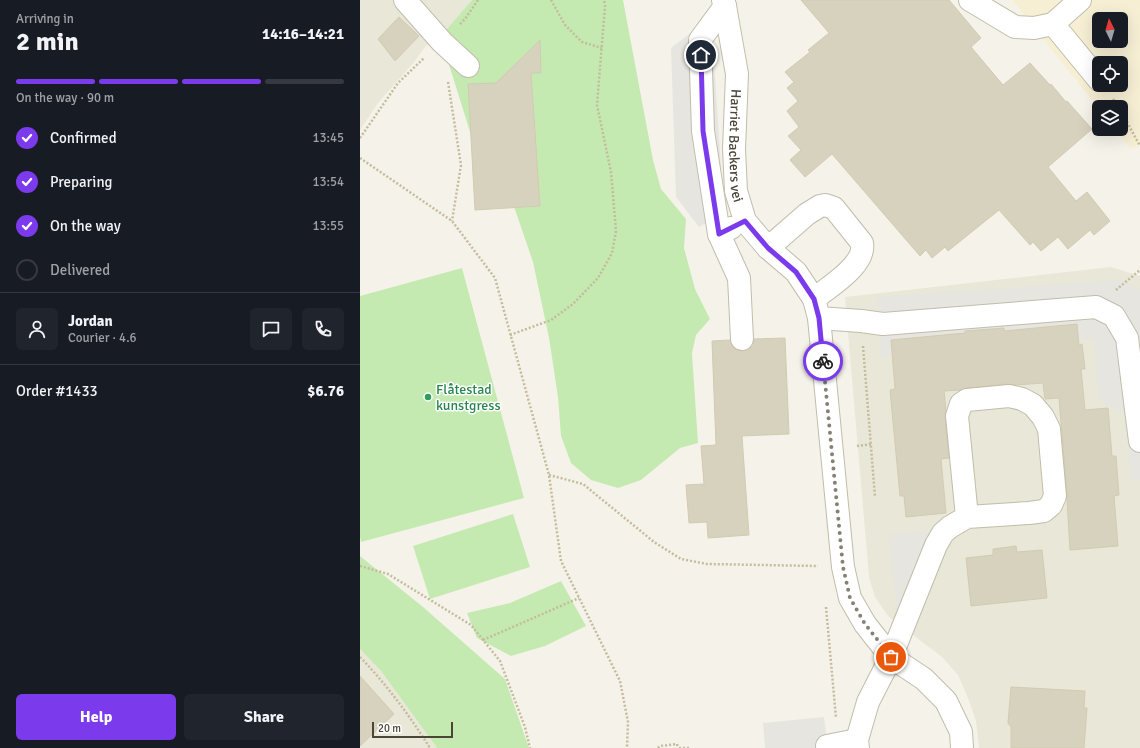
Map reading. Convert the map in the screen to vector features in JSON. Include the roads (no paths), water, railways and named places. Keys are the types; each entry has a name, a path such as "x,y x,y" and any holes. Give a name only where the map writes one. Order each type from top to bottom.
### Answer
{"street":[{"path":"405,0 442,42 468,66"},
{"path":"970,0 1015,27 1034,28 1053,24 1080,0"},
{"path":"724,3 700,40 703,131 719,234 739,278 742,339"},
{"name":"Harriet Backers vei","path":"724,3 737,74 734,149 736,191 745,221 768,248 796,272 816,308 843,567 850,598 865,624 891,657 924,679 946,701 961,732 962,748"},
{"path":"1053,24 1092,71"},
{"path":"768,248 807,214 820,206 826,205 834,208 862,243 862,255 855,267 816,308 861,321 883,324 1096,307 1114,316 1127,338 1140,440"},
{"path":"719,234 745,221"},
{"path":"845,744 891,657 936,545 943,533 950,527 967,518 1044,511 1051,505 1055,496 1049,429 1043,417 1033,406 1022,399 1009,396 967,400 961,404 957,416 967,518"}],"place":[{"name":"Flåtestad kunstgress","path":"428,397"}]}
